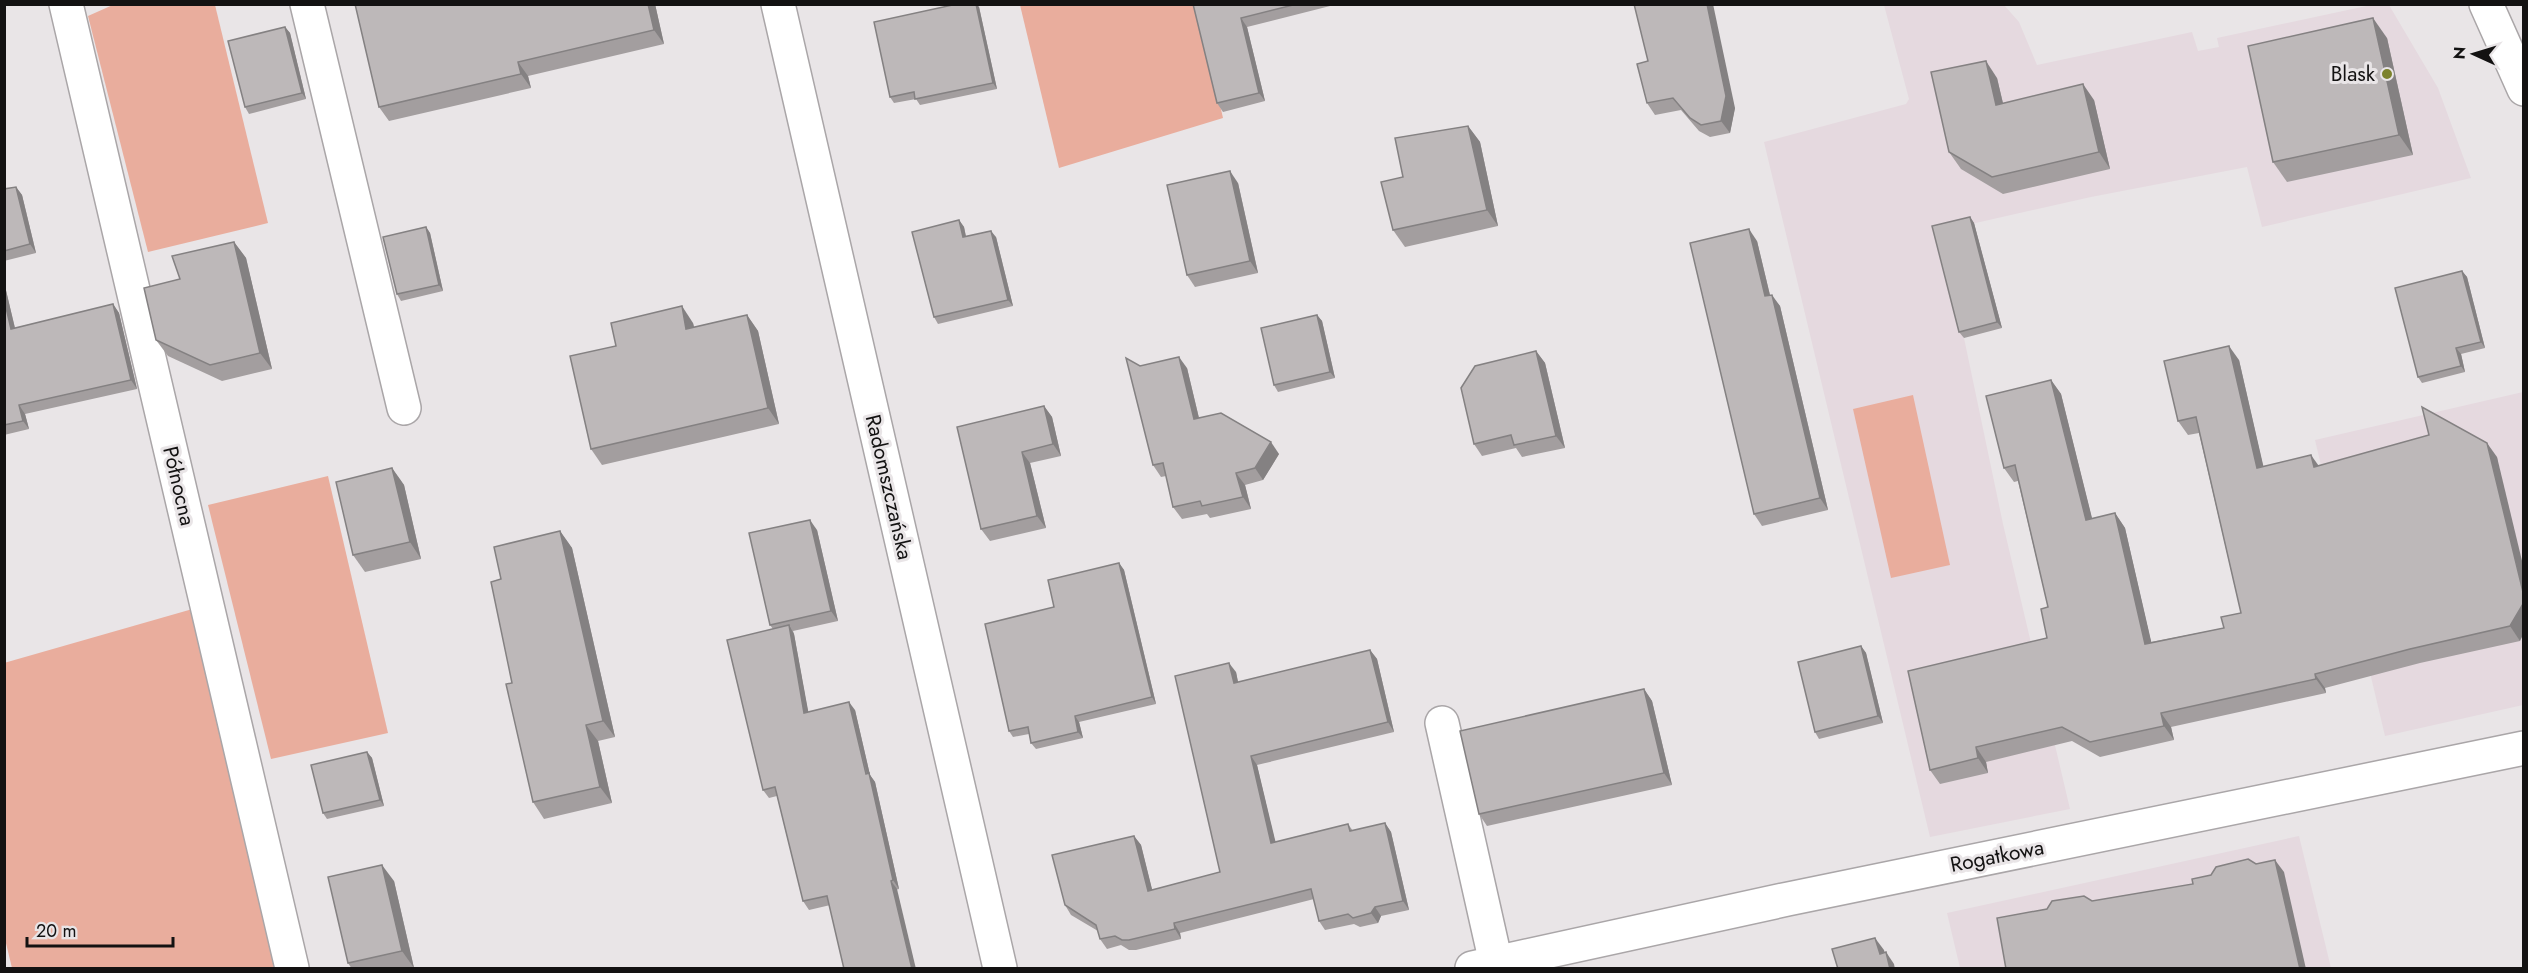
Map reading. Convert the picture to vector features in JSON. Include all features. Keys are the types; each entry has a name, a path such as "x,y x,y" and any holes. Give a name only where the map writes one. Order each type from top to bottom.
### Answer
{"street":[{"name":"Północna","path":"66,4 291,969"},
{"path":"307,4 404,408"},
{"name":"Radomszczańska","path":"777,4 1000,969"},
{"path":"2486,4 2523,88"},
{"path":"1442,723 1484,966"},
{"name":"Rogatkowa","path":"1484,966 1788,899 2523,748"}],"shaded area":[{"path":"115,4 215,5 268,223 148,252 88,16"},
{"path":"1020,5 1197,5 1223,118 1059,168"},
{"path":"1884,5 2004,5 2019,22 2037,65 2192,32 2198,51 2219,47 2217,38 2371,5 2389,5 2438,88 2471,178 2262,227 2247,167 2091,197 1936,232 1964,338 2003,524 2070,809 1930,837 1764,142 1906,104 1909,99"},
{"path":"2523,392 2523,705 2385,736 2315,440"},
{"path":"1913,395 1950,565 1891,578 1853,409"},
{"path":"328,476 388,733 271,759 208,505"},
{"path":"196,608 274,968 12,968 4,935 4,663"},
{"path":"2299,836 2331,968 1960,968 1947,913"}],"building":[{"path":"355,4 648,4 654,30 518,62 521,74 379,107"},
{"path":"957,4 976,4 993,83 915,99 914,92 890,97 874,22"},
{"path":"1193,4 1297,4 1241,18 1259,93 1217,103"},
{"path":"1634,4 1707,4 1726,96 1721,121 1701,125 1690,118 1673,98 1647,103 1637,64 1648,61"},
{"path":"2373,18 2399,135 2273,162 2248,46"},
{"path":"285,27 302,93 245,107 228,41"},
{"path":"1986,61 1996,105 2083,84 2099,152 1992,177 1949,152 1931,72"},
{"path":"1468,126 1487,210 1393,230 1381,182 1403,177 1395,138"},
{"path":"1230,171 1250,261 1187,275 1167,185"},
{"path":"16,187 30,244 4,251 4,189"},
{"path":"1970,217 1997,322 1959,332 1932,226"},
{"path":"959,220 963,237 991,231 1008,300 934,317 912,232"},
{"path":"426,227 439,285 397,294 383,237"},
{"path":"1749,229 1765,296 1772,295 1820,498 1754,514 1690,243"},
{"path":"234,242 260,353 210,365 156,340 144,288 180,279 172,256"},
{"path":"2462,271 2481,342 2456,348 2461,366 2418,377 2395,288"},
{"path":"4,299 11,329 113,304 131,380 19,405 23,421 4,425"},
{"path":"682,306 686,329 747,315 768,408 591,449 570,356 616,346 611,323"},
{"path":"1317,315 1330,372 1274,385 1261,328"},
{"path":"2229,346 2257,468 2311,455 2314,467 2429,435 2422,407 2487,443 2523,592 2523,604 2510,626 2315,674 2316,679 2161,713 2164,726 2090,742 2062,727 1976,747 1978,758 1930,770 1908,671 2047,638 2041,609 2048,607 2015,465 2004,468 1986,396 2051,380 2086,520 2115,513 2145,644 2224,628 2221,617 2241,613 2196,417 2178,421 2164,361"},
{"path":"1536,351 1556,436 1514,445 1511,435 1474,444 1461,388 1475,366"},
{"path":"1179,357 1194,419 1221,413 1271,442 1255,468 1236,473 1243,497 1202,506 1200,501 1173,507 1163,463 1153,465 1126,358 1140,366"},
{"path":"1044,406 1053,444 1022,452 1037,516 981,529 957,427"},
{"path":"392,468 410,542 353,555 336,482"},
{"path":"810,520 831,611 770,625 749,533"},
{"path":"560,531 603,721 586,725 600,787 533,802 506,684 512,683 491,582 501,579 494,547"},
{"path":"1119,563 1152,697 1075,716 1078,732 1031,743 1028,727 1009,731 985,624 1054,607 1048,580"},
{"path":"789,625 804,713 849,702 866,774 869,773 912,969 844,969 827,896 803,901 775,787 763,790 727,640"},
{"path":"1861,646 1878,716 1815,732 1798,662"},
{"path":"1370,650 1388,722 1251,756 1271,843 1348,824 1350,831 1385,823 1403,901 1375,907 1371,913 1353,918 1348,914 1319,921 1311,889 1174,923 1175,929 1129,940 1122,940 1115,936 1100,939 1096,925 1065,905 1052,855 1134,836 1148,891 1220,872 1175,676 1229,663 1234,683"},
{"path":"1644,689 1664,773 1479,814 1460,731"},
{"path":"367,752 380,800 323,813 311,765"},
{"path":"2248,859 2256,864 2275,860 2300,969 2006,969 1997,918 2047,909 2052,901 2084,896 2092,901 2193,884 2192,879 2211,875 2216,867"},
{"path":"382,865 402,951 348,963 328,877"},
{"path":"1875,938 1880,954 1886,952 1890,969 1838,969 1832,949"}],"place":[{"name":"Blask","path":"2387,74"}]}
